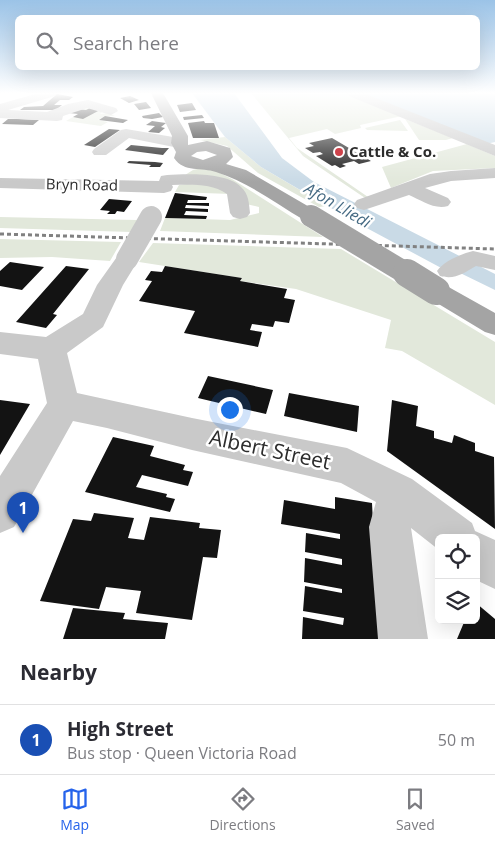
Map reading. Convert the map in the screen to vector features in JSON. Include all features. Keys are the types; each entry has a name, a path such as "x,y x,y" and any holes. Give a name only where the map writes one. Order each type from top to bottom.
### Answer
{"main road":[{"path":"175,123 192,151 240,174 311,216 450,274 495,325"},
{"path":"200,146 224,151 192,151 200,146"}],"street":[{"path":"426,123 495,151"},
{"path":"0,343 51,349 93,320 110,285 151,217 167,181 192,151 127,130 100,152"},
{"path":"364,204 441,176 495,173"},
{"name":"Bryn Road","path":"0,183 202,180 220,184 234,190 238,196 240,213"},
{"path":"410,188 440,202"},
{"path":"450,274 473,258 495,263"},
{"path":"0,513 64,405 51,349"},
{"name":"Albert Street","path":"64,405 347,466 398,493 452,534"},
{"path":"398,493 390,527 403,639"},
{"path":"480,555 495,567"}],"shaded area":[{"path":"79,123 107,123 101,126"},
{"path":"276,123 370,123 360,125 361,128 335,134 327,129 289,138 297,148 368,197 365,198 303,156"},
{"path":"388,123 402,123 408,131 367,130 365,128"},
{"path":"408,123 415,123 453,138 446,140 419,140"},
{"path":"225,137 261,167 327,206 319,207 258,173 227,146 200,140"},
{"path":"467,144 495,156 495,168 433,171 391,188 382,167"},
{"path":"201,168 214,170 232,179 323,237 160,231 165,218 230,220 259,213 259,207 246,204 244,197 185,175"},
{"path":"179,185 212,185 231,194 175,192"},
{"path":"0,217 137,220 131,232 0,228"},
{"path":"0,239 121,242 110,261 52,257 0,258"},
{"path":"153,243 341,249 495,342 495,405 402,351 385,348 391,320 296,289 240,281 242,278 139,262"}],"water":[{"name":"Afon Lliedi","path":"214,123 256,123 282,158 314,182 495,274 495,290 454,270 445,270 348,218 261,167 225,137"},
{"path":"434,123 495,123 495,142 486,144"}],"building":[{"path":"3,123 36,123 33,125 2,124"},
{"path":"149,123 166,123 161,127 165,128 159,133 148,132 155,126 146,125"},
{"path":"188,123 214,123 219,138 193,138"},
{"path":"109,129 120,130 95,147 84,145"},
{"name":"Cattle & Co.","path":"332,138 371,161 359,164 354,161 342,164 346,166 340,168 335,165 332,166 316,156 323,154 320,152 313,153 305,148 314,146 309,143"},
{"path":"131,145 169,148 163,155 125,150"},
{"path":"129,161 163,163 160,167 149,167 151,165 127,163"},
{"path":"175,193 207,197 206,200 188,200 187,203 209,203 209,206 186,205 185,208 208,209 208,212 186,211 184,215 207,216 206,219 165,218"},
{"path":"109,199 132,201 124,212 117,211 115,214 107,214 110,211 100,210"},
{"path":"10,262 44,267 22,290 0,286 0,271"},
{"path":"66,266 89,269 53,314 57,315 46,328 16,322"},
{"path":"165,266 242,278 240,281 287,289 284,298 295,300 289,323 275,321 273,327 252,324 250,330 262,332 258,347 184,333 195,311 139,301 152,281 145,280 151,271 162,272"},
{"path":"208,376 273,390 266,414 198,398"},
{"path":"289,393 359,406 357,432 284,416"},
{"path":"0,400 30,404 0,455"},
{"path":"392,400 418,406 416,426 434,431 434,438 452,443 454,435 475,443 475,451 494,457 495,529 387,451"},
{"path":"113,437 154,446 150,456 185,465 183,470 193,472 188,486 142,475 136,487 167,494 166,497 175,499 170,512 85,492"},
{"path":"335,497 372,503 379,639 302,639 303,617 343,625 344,618 303,611 305,586 342,593 342,589 304,582 305,558 342,565 342,559 305,552 306,533 340,539 340,534 281,524 284,500 335,509"},
{"path":"94,513 134,518 128,538 144,540 150,517 200,523 199,528 221,530 217,558 203,557 192,620 136,613 141,591 106,587 99,609 40,601 73,519 91,521"},
{"path":"480,606 495,619 495,639 457,639 463,624 480,624"},
{"path":"73,608 125,613 123,619 168,623 165,639 63,639"}],"railway":[{"path":"0,234 495,249"}],"place":[{"name":"Cattle & Co.","path":"339,152"},
{"name":"High Street","path":"23,533"}]}
